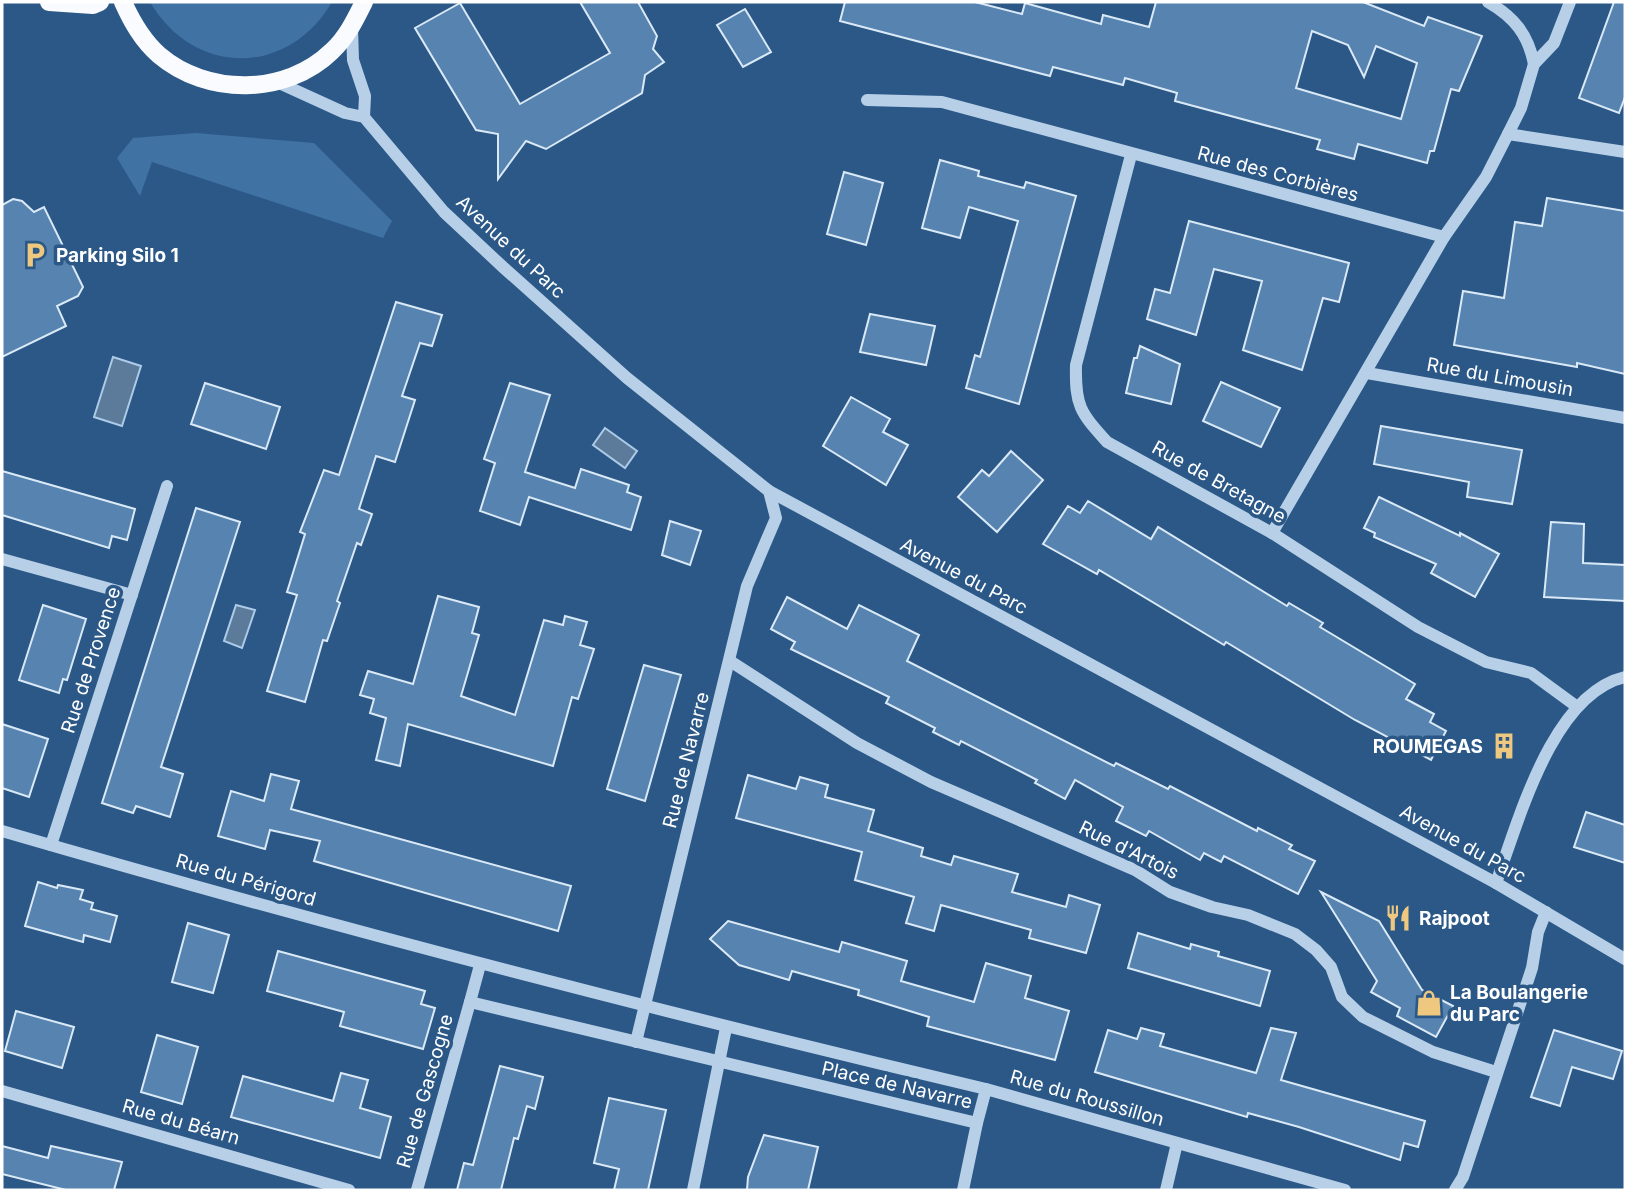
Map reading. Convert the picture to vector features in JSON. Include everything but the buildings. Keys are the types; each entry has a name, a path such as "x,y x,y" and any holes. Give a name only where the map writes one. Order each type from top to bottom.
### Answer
{"main road":[{"path":"49,2 93,5 100,2"},
{"path":"123,2 134,26 159,55 195,77 235,86 277,82 315,64 331,52 352,28 364,2"}],"street":[{"path":"1488,2 1511,15 1530,43 1534,64"},
{"path":"1272,533 1444,237 1486,177 1521,108 1534,64 1554,43 1570,2"},
{"path":"277,82 345,113 365,117 365,96 353,60 352,28"},
{"name":"Rue des Corbières","path":"867,100 942,102 1444,237"},
{"name":"Avenue du Parc","path":"365,117 444,212 494,259 626,378 769,491 1496,883 1625,959"},
{"path":"1508,134 1625,152"},
{"name":"Rue de Bretagne","path":"1131,155 1076,365 1075,397 1087,419 1107,442 1272,533 1418,626 1486,662 1531,673 1576,706"},
{"name":"Rue du Limousin","path":"1367,373 1625,418"},
{"name":"Rue de Provence","path":"51,845 167,486"},
{"name":"Rue de Navarre","path":"636,1042 747,586 776,518 769,491"},
{"path":"2,559 132,595"},
{"name":"Rue d'Artois","path":"730,661 857,743 931,782 1135,870 1170,892 1212,907 1248,915 1295,934 1316,950 1331,967 1342,997 1363,1017 1433,1052 1496,1073"},
{"path":"1496,883 1551,742 1576,706 1611,680 1625,677"},
{"name":"Rue du Périgord","path":"2,831 480,965"},
{"path":"1455,1190 1463,1177 1532,968 1538,932 1546,912"},
{"path":"470,1002 480,965"},
{"name":"Place de Navarre","path":"470,1002 977,1124 986,1089 726,1028 480,965"},
{"name":"Rue de Gascogne","path":"417,1190 470,1002"},
{"path":"693,1190 726,1028"},
{"name":"Rue du Roussillon","path":"986,1089 1345,1190"},
{"name":"Rue du Béarn","path":"2,1091 349,1190"},
{"path":"963,1190 977,1124"},
{"name":"Rue du Roussillon","path":"1166,1190 1177,1143"}],"shaded area":[{"path":"150,2 332,2 313,27 291,44 267,55 241,58 215,55 191,44 169,27"},
{"path":"196,133 314,143 392,221 383,238 152,162 140,196 117,158 133,138"},
{"path":"113,357 141,366 122,426 94,417"},
{"path":"605,428 637,451 625,468 593,445"},
{"path":"236,605 255,610 242,648 224,641"}],"place":[{"name":"Parking Silo 1","path":"35,255"},
{"name":"ROUMEGAS","path":"1504,746"},
{"name":"Rajpoot","path":"1398,918"},
{"name":"La Boulangerie du Parc","path":"1429,1003"}]}
